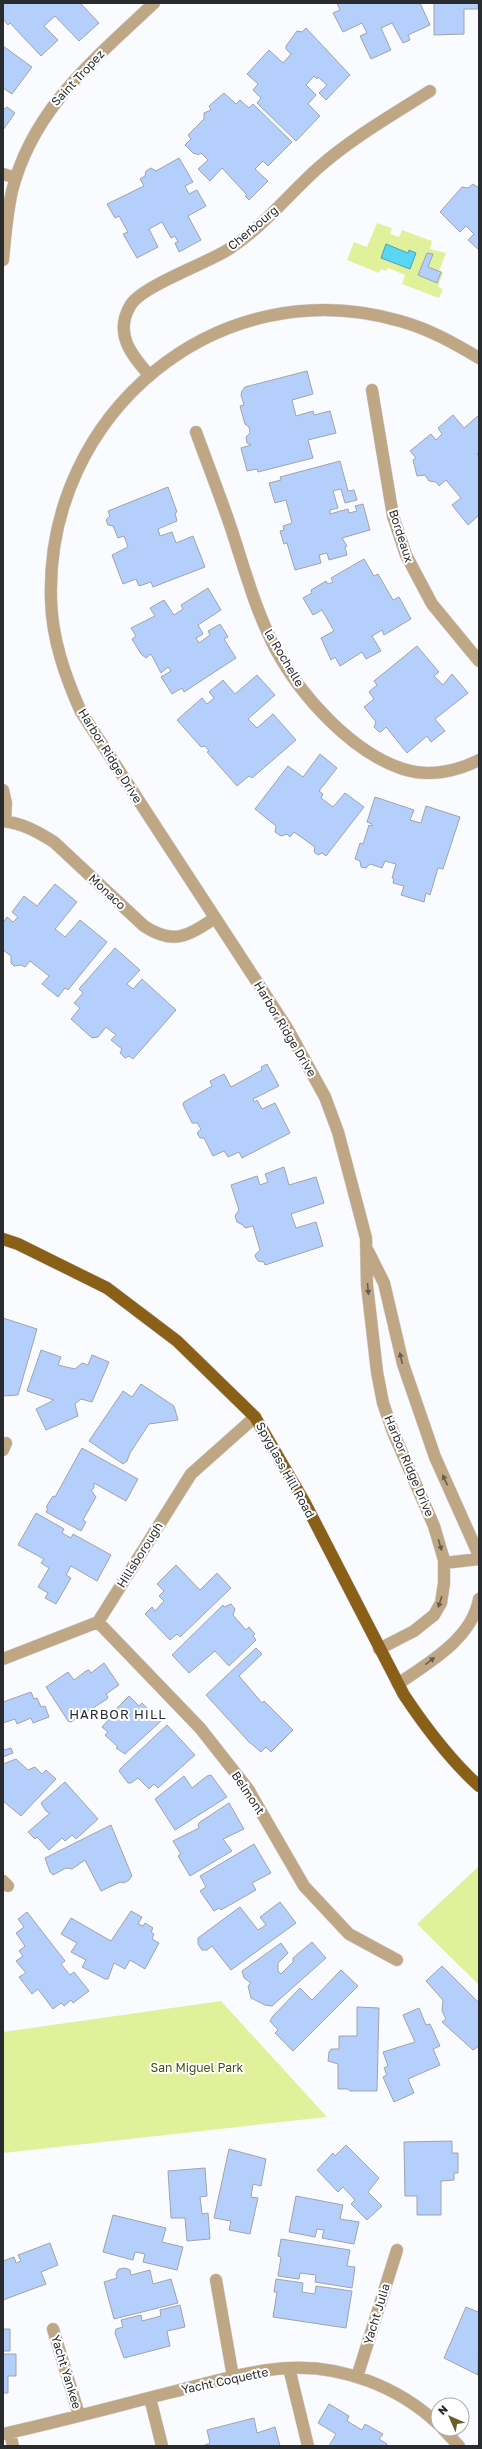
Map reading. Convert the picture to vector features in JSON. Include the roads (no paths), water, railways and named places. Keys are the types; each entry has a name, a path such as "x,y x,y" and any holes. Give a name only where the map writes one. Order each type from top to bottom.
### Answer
{"main road":[{"name":"Spyglass Hill Road","path":"3,1239 18,1244 107,1288 177,1341 255,1417 305,1504 398,1684 424,1725 463,1772 479,1786"}],"street":[{"name":"Saint Tropez","path":"3,260 7,217 16,178 30,142 50,108 76,77 154,3"},
{"name":"Cherbourg","path":"149,375 130,352 123,329 125,316 131,304 140,295 203,265 229,249 254,231 318,168 344,147 430,91"},
{"path":"3,174 16,178"},
{"name":"Harbor Ridge Drive","path":"479,358 454,342 400,321 357,313 314,311 285,314 229,328 189,347 149,375 122,401 95,435 80,462 64,500 52,557 51,601 53,622 60,658 81,712 287,1028 325,1097 338,1132 368,1250 384,1283 403,1364 435,1457 477,1550 479,1559"},
{"name":"Bordeaux","path":"372,390 393,516 406,555 432,604 479,661"},
{"name":"la Rochelle","path":"196,432 225,510 262,620 276,649 313,702 361,747 384,762 404,769 425,773 446,772 479,760"},
{"path":"3,790 6,804 4,821"},
{"name":"Monaco","path":"4,821 38,832 54,842 144,926 156,934 180,937 191,934 215,918"},
{"name":"Harbor Ridge Drive","path":"368,1250 367,1285 377,1372 383,1403 393,1432 434,1526 444,1563 444,1582 441,1603 434,1615 414,1631 379,1649"},
{"name":"Hillsborough","path":"98,1622 191,1474 255,1417"},
{"path":"444,1563 479,1559"},
{"path":"398,1684 456,1641 468,1625 479,1600"},
{"path":"3,1659 98,1622"},
{"name":"Belmont","path":"98,1622 200,1728 248,1789 304,1886 349,1934 397,1960"},
{"name":"Yacht Julia","path":"358,2377 397,2250"},
{"path":"216,2280 233,2377"},
{"name":"Yacht Yankee","path":"53,2329 79,2415"},
{"path":"289,2368 308,2446"},
{"name":"Yacht Coquette","path":"6,2433 233,2377 289,2368 312,2369 358,2377 400,2396 430,2418"},
{"path":"150,2398 162,2446"},
{"path":"6,2433 13,2446"},
{"path":"451,2437 459,2446"}],"water":[{"path":"386,244 408,253 409,250 416,253 410,269 381,258"}],"district":[{"name":"HARBOR HILL","path":"118,1714"}],"park label":[{"name":"San Miguel Park","path":"197,2068"}]}
